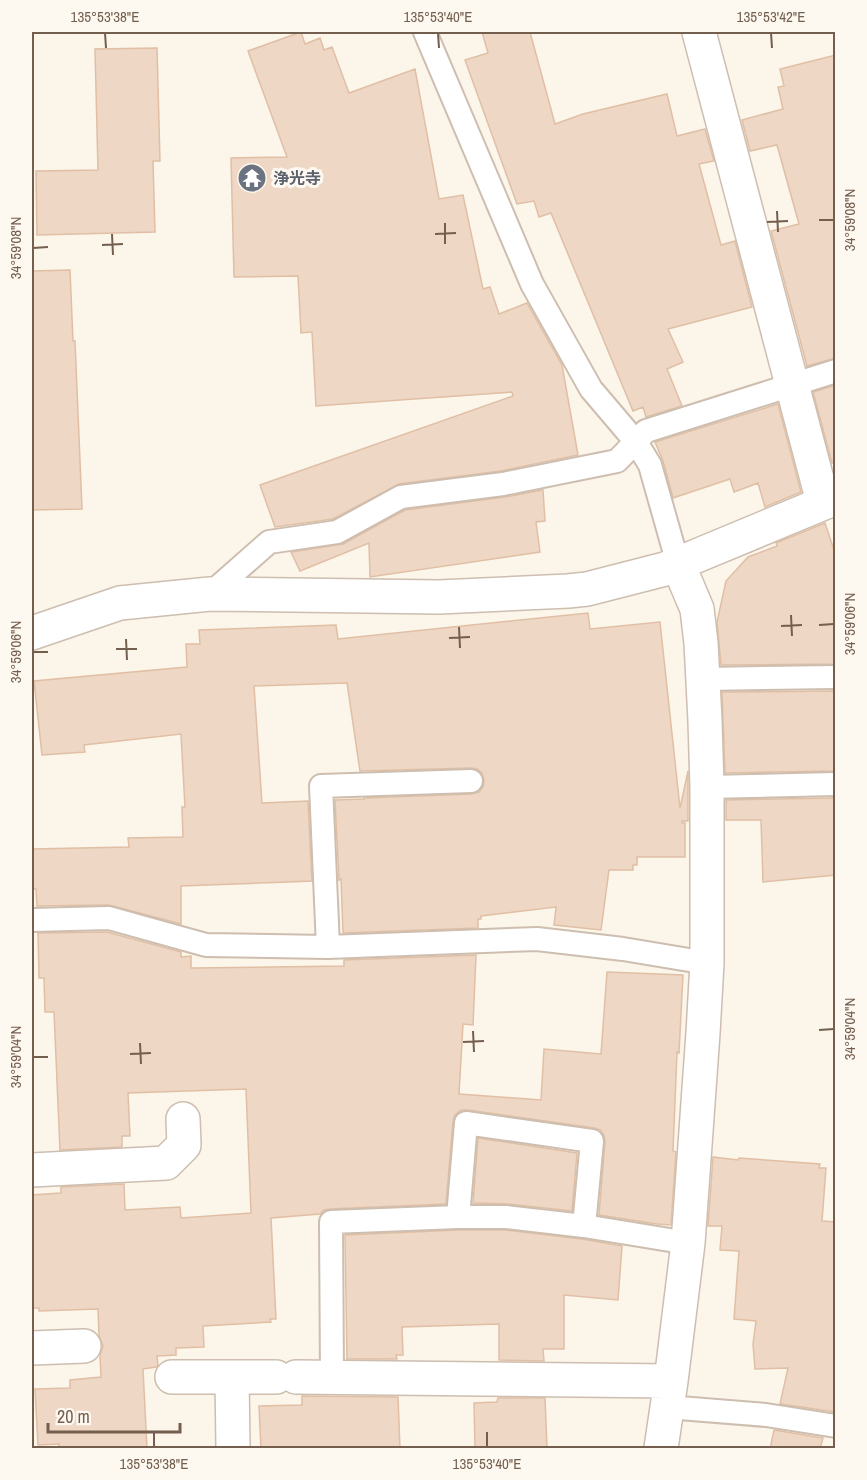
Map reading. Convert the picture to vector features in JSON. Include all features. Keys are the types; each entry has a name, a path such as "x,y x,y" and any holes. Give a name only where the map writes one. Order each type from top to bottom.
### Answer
{"street":[{"path":"32,633 120,603 210,594 439,597 587,589 665,569 829,500 792,384 699,32"},
{"path":"661,1449 687,1243 706,963 707,787 703,679 697,609 678,564"},
{"path":"32,1170 165,1163 184,1145 183,1119"},
{"path":"32,1348 84,1346"},
{"path":"172,1377 332,1377 669,1394"},
{"path":"232,1377 233,1449"}],"lane":[{"path":"424,32 532,284 591,389 636,442 650,465 678,564"},
{"path":"210,594 268,542 336,532 401,497 503,484 617,461 646,431 836,371"},
{"path":"703,679 836,677"},
{"path":"328,946 321,786 471,781"},
{"path":"707,787 836,784"},
{"path":"32,920 109,918 206,945 328,946 537,939 623,949 706,963"},
{"path":"458,1217 466,1123 592,1141 584,1226"},
{"path":"332,1377 331,1222 506,1217 584,1226 687,1243"},
{"path":"669,1394 766,1415 836,1426"}],"building":[{"path":"301,32 305,44 320,38 324,50 332,47 349,93 415,69 439,199 463,195 483,289 490,287 499,314 527,303 562,365 578,455 501,471 399,484 333,519 275,527 260,485 513,396 512,392 316,406 312,332 301,333 298,276 234,277 231,158 287,157 248,51"},
{"path":"482,32 530,32 555,124 583,114 667,94 677,136 705,129 714,161 699,164 721,245 735,241 752,307 668,329 683,362 667,369 682,406 646,417 643,407 633,411 551,213 539,217 534,201 517,204 465,60 488,53"},
{"path":"157,48 160,161 153,161 155,232 37,235 36,171 98,170 95,49"},
{"path":"836,55 836,358 807,366 771,231 799,224 777,145 750,151 742,120 783,109 778,87 784,86 780,69"},
{"path":"70,270 82,509 32,510 32,271"},
{"path":"836,385 836,462 832,463 813,392"},
{"path":"778,404 801,492 765,507 758,483 734,492 730,479 673,498 663,461 655,442"},
{"path":"543,490 545,521 536,522 540,552 370,577 369,543 300,571 291,552 343,544 405,510"},
{"path":"825,523 836,556 836,664 721,665 717,622 726,581 748,557"},
{"path":"588,613 590,629 660,622 680,808 688,771 688,821 682,821 685,823 685,857 637,857 637,865 633,865 633,870 609,870 601,930 554,925 556,907 481,916 481,919 478,919 478,928 343,933 335,800 471,794 479,792 484,781 482,773 471,768 360,771 347,683 254,686 262,803 308,801 312,881 181,886 181,924 109,905 37,906 36,889 32,889 32,849 129,847 128,838 183,837 182,807 185,807 181,734 84,745 85,752 42,755 34,681 187,667 186,644 200,644 199,630 336,625 338,639"},
{"path":"836,691 836,771 725,773 722,692"},
{"path":"836,798 836,875 763,882 761,820 726,820 726,800"},
{"path":"107,932 181,952 181,957 191,956 191,968 344,966 344,960 476,955 473,1025 463,1024 459,1094 541,1100 544,1049 601,1054 607,972 683,975 679,1053 677,1052 673,1151 676,1152 671,1225 599,1215 605,1142 600,1130 461,1110 455,1115 453,1122 446,1204 330,1209 320,1214 271,1218 276,1319 270,1319 271,1322 203,1326 204,1347 176,1348 176,1355 157,1356 158,1366 143,1369 147,1449 59,1449 59,1444 38,1445 35,1389 70,1388 70,1380 101,1377 100,1355 103,1346 99,1335 98,1309 39,1311 39,1308 32,1308 32,1195 61,1193 61,1187 124,1184 125,1210 180,1207 181,1218 251,1213 246,1089 128,1093 130,1136 122,1136 122,1147 60,1150 54,1012 45,1012 44,978 39,978 38,933"},
{"path":"478,1138 577,1153 572,1211 508,1204 473,1203"},
{"path":"713,1157 820,1164 819,1168 826,1168 822,1221 836,1222 836,1412 780,1404 788,1368 755,1369 753,1344 756,1321 734,1319 739,1251 720,1250 722,1226 708,1226"},
{"path":"505,1230 622,1246 618,1300 564,1295 564,1349 543,1349 544,1361 499,1360 499,1324 402,1327 403,1355 396,1355 397,1359 347,1359 345,1235"},
{"path":"302,1396 398,1397 400,1449 261,1449 259,1406 302,1405"},
{"path":"498,1398 545,1398 547,1447 475,1449 474,1403 497,1402"},
{"path":"774,1430 823,1438 820,1449 770,1449"}],"place":[{"name":"浄光寺","path":"252,178"}]}
